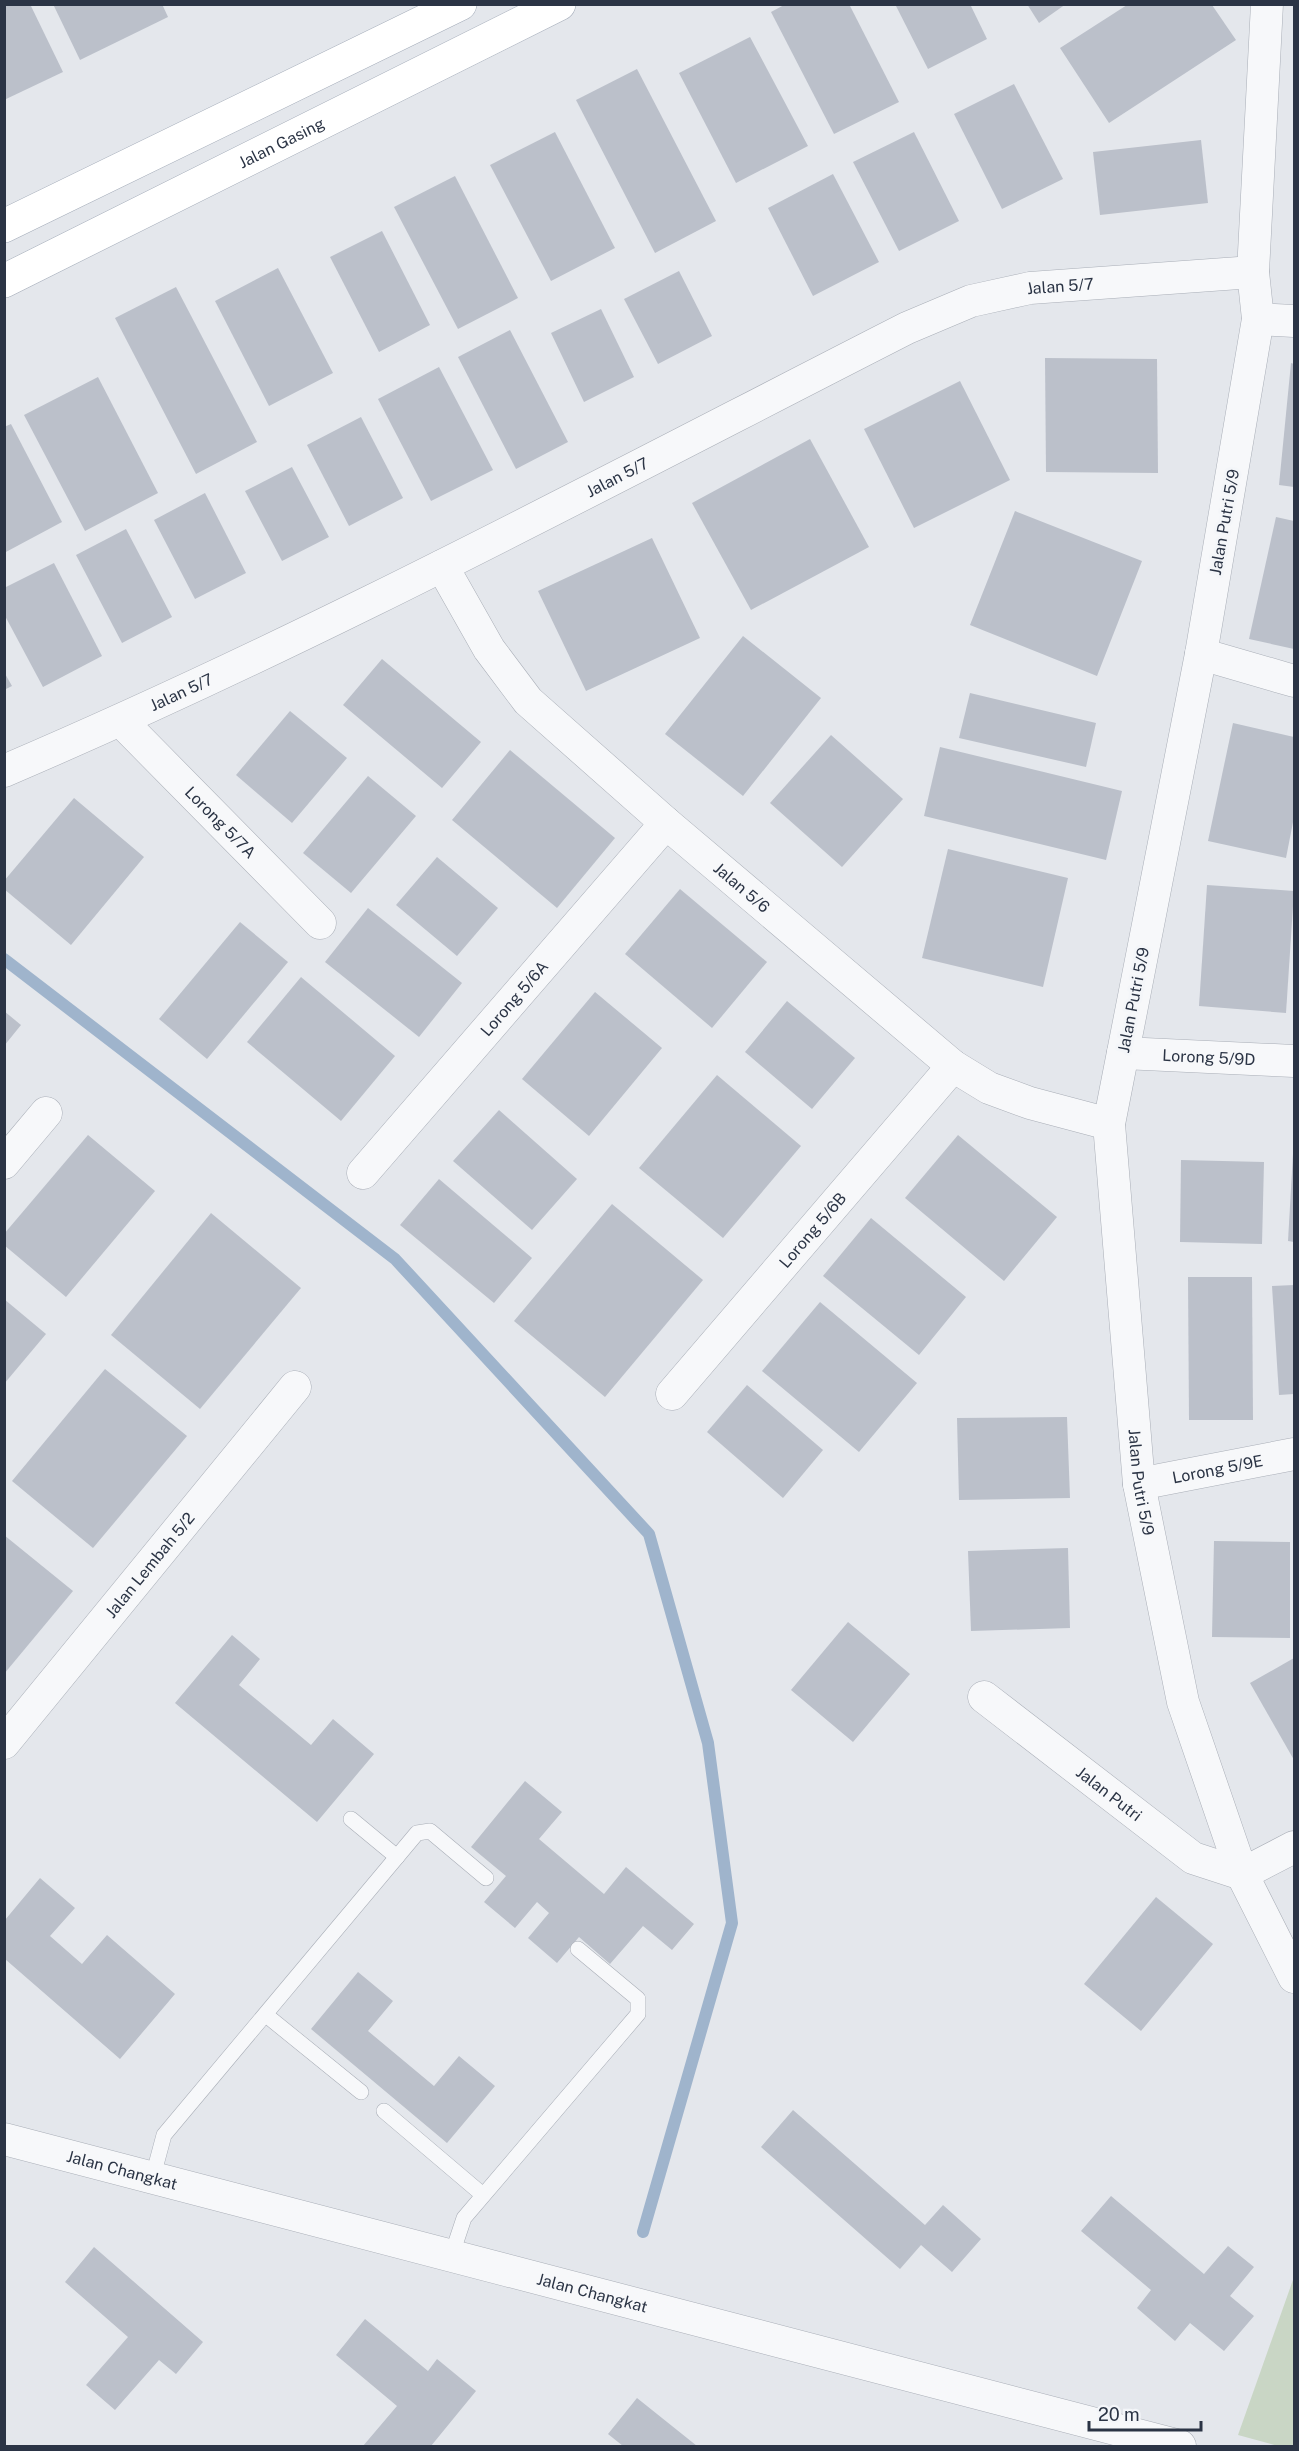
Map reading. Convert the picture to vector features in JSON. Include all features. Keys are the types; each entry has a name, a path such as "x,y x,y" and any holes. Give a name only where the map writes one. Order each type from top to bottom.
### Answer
{"main road":[{"path":"4,226 460,4"},
{"name":"Jalan Gasing","path":"4,281 559,4"}],"street":[{"name":"Jalan Putri 5/9","path":"1267,4 1253,272 1258,319 1201,654 1109,1124 1139,1484 1183,1702 1242,1874 1294,1977"},
{"name":"Jalan 5/7","path":"4,771 122,721 442,566 907,328 971,300 1030,288 1253,272"},
{"path":"1258,319 1294,321"},
{"name":"Jalan 5/6","path":"442,566 489,649 528,701 666,823 953,1066 989,1088 1030,1103 1109,1124"},
{"path":"1201,654 1294,681"},
{"name":"Lorong 5/7A","path":"122,721 320,923"},
{"name":"Lorong 5/6A","path":"363,1173 666,823"},
{"name":"Lorong 5/9D","path":"1123,1053 1294,1061"},
{"name":"Lorong 5/6B","path":"672,1394 953,1066"},
{"path":"4,1163 46,1113"},
{"name":"Jalan Lembah 5/2","path":"4,1743 295,1387"},
{"name":"Lorong 5/9E","path":"1139,1484 1294,1454"},
{"name":"Jalan Putri","path":"984,1697 1193,1858 1242,1874"},
{"path":"1242,1874 1294,1847"},
{"name":"Jalan Changkat","path":"4,2139 452,2254 1180,2446"}],"lane":[{"path":"351,1819 397,1857"},
{"path":"153,2176 164,2134 417,1833 430,1831 486,1878"},
{"path":"452,2254 464,2218 640,2008 638,1999 578,1949"},
{"path":"266,2015 361,2092"},
{"path":"384,2111 483,2195"}],"green space":[{"path":"1294,2277 1294,2446 1278,2446 1238,2435"}],"building":[{"path":"4,4 30,4 63,72 4,100"},
{"path":"53,4 162,4 168,17 80,60"},
{"path":"786,4 849,4 899,102 834,134 771,12"},
{"path":"895,4 970,4 987,39 928,69"},
{"path":"1027,4 1066,4 1039,23"},
{"path":"1127,5 1212,5 1236,40 1109,123 1060,48"},
{"path":"750,37 808,146 736,183 679,73"},
{"path":"637,69 716,221 655,253 576,100"},
{"path":"1014,84 1063,179 1002,209 954,114"},
{"path":"555,132 615,248 551,281 490,165"},
{"path":"914,132 959,221 899,251 853,162"},
{"path":"1201,140 1208,203 1100,215 1093,152"},
{"path":"833,174 879,262 813,296 768,208"},
{"path":"455,176 518,298 458,329 394,207"},
{"path":"382,231 430,325 379,352 330,257"},
{"path":"278,268 333,373 269,406 215,301"},
{"path":"679,271 712,336 658,364 624,299"},
{"path":"176,287 257,442 196,474 115,318"},
{"path":"601,309 634,377 584,402 551,333"},
{"path":"510,330 568,442 516,469 458,357"},
{"path":"1045,358 1157,359 1158,473 1046,472"},
{"path":"1291,363 1294,364 1294,487 1279,485"},
{"path":"439,367 493,470 431,501 378,399"},
{"path":"98,377 158,493 85,531 24,415"},
{"path":"960,381 1010,480 914,528 864,429"},
{"path":"361,417 403,498 349,526 307,445"},
{"path":"11,424 62,522 4,553 4,427"},
{"path":"810,439 869,547 751,610 692,503"},
{"path":"292,467 329,537 282,561 245,491"},
{"path":"205,493 246,573 195,599 154,520"},
{"path":"1015,511 1142,561 1097,676 970,625"},
{"path":"1276,517 1294,521 1294,649 1249,639"},
{"path":"126,529 172,617 122,643 76,555"},
{"path":"652,538 700,638 586,691 538,591"},
{"path":"54,563 102,656 43,687 4,614 4,588"},
{"path":"743,636 821,698 743,796 665,734"},
{"path":"382,659 481,742 442,788 343,705"},
{"path":"4,672 12,686 4,690"},
{"path":"970,693 1096,723 1086,767 959,738"},
{"path":"290,711 347,758 292,823 236,775"},
{"path":"1233,723 1294,737 1294,817 1286,858 1208,841"},
{"path":"831,735 903,799 842,867 770,803"},
{"path":"940,747 1122,791 1106,860 924,816"},
{"path":"510,750 615,838 557,908 452,820"},
{"path":"368,776 416,816 351,893 303,853"},
{"path":"74,798 144,857 71,945 4,889 4,881"},
{"path":"948,849 1068,878 1043,987 922,958"},
{"path":"437,857 498,908 457,956 396,905"},
{"path":"1207,885 1294,891 1286,1013 1199,1006"},
{"path":"680,889 767,962 712,1028 625,954"},
{"path":"368,908 462,983 419,1037 325,962"},
{"path":"240,922 288,962 207,1059 159,1019"},
{"path":"301,977 395,1056 341,1121 247,1042"},
{"path":"595,992 662,1048 589,1136 522,1079"},
{"path":"787,1001 855,1058 812,1109 745,1052"},
{"path":"4,1011 21,1025 4,1046"},
{"path":"717,1075 801,1146 723,1238 639,1168"},
{"path":"499,1110 577,1179 532,1230 453,1161"},
{"path":"88,1135 155,1191 66,1297 4,1245 4,1234"},
{"path":"958,1135 1057,1217 1004,1281 905,1198"},
{"path":"1294,1155 1294,1242 1288,1241"},
{"path":"1181,1160 1264,1162 1262,1244 1180,1242"},
{"path":"439,1179 532,1258 494,1303 400,1225"},
{"path":"612,1204 703,1280 605,1397 514,1321"},
{"path":"211,1213 301,1288 200,1409 111,1335"},
{"path":"871,1218 966,1297 919,1355 823,1276"},
{"path":"1188,1277 1252,1277 1253,1420 1189,1420"},
{"path":"1294,1285 1294,1394 1279,1395 1272,1286"},
{"path":"4,1299 46,1334 4,1384"},
{"path":"820,1302 917,1383 859,1452 762,1371"},
{"path":"105,1369 187,1436 93,1548 12,1481"},
{"path":"747,1385 823,1450 783,1498 707,1432"},
{"path":"1067,1417 1070,1498 959,1500 957,1418"},
{"path":"4,1535 73,1591 4,1674"},
{"path":"1214,1541 1290,1542 1290,1638 1212,1637"},
{"path":"1068,1548 1070,1628 971,1631 968,1551"},
{"path":"848,1622 910,1674 853,1742 791,1690"},
{"path":"232,1635 260,1659 239,1685 311,1745 333,1719 374,1754 317,1822 175,1703"},
{"path":"1294,1658 1294,1760 1250,1683"},
{"path":"525,1781 562,1812 539,1839 604,1894 626,1867 694,1924 672,1950 643,1926 610,1964 579,1937 557,1963 528,1938 549,1913 537,1902 515,1928 484,1902 506,1876 471,1847"},
{"path":"40,1878 75,1908 50,1936 82,1964 107,1935 175,1994 120,2059 5,1959 5,1920"},
{"path":"1156,1897 1213,1944 1141,2031 1084,1984"},
{"path":"358,1972 393,2001 368,2031 434,2086 459,2056 495,2086 447,2143 311,2029"},
{"path":"793,2110 925,2225 943,2205 981,2239 952,2272 921,2245 900,2269 761,2147"},
{"path":"1111,2196 1204,2274 1228,2246 1254,2267 1230,2296 1254,2316 1224,2351 1190,2323 1175,2341 1137,2308 1151,2290 1081,2231"},
{"path":"94,2247 203,2342 176,2374 159,2360 115,2410 86,2385 128,2337 65,2282"},
{"path":"365,2319 428,2371 437,2359 476,2391 431,2446 363,2446 397,2406 336,2355"},
{"path":"637,2398 697,2446 623,2446 608,2434"}],"waterway":[{"path":"4,959 395,1259 649,1534 708,1743 732,1923 643,2232"}]}
